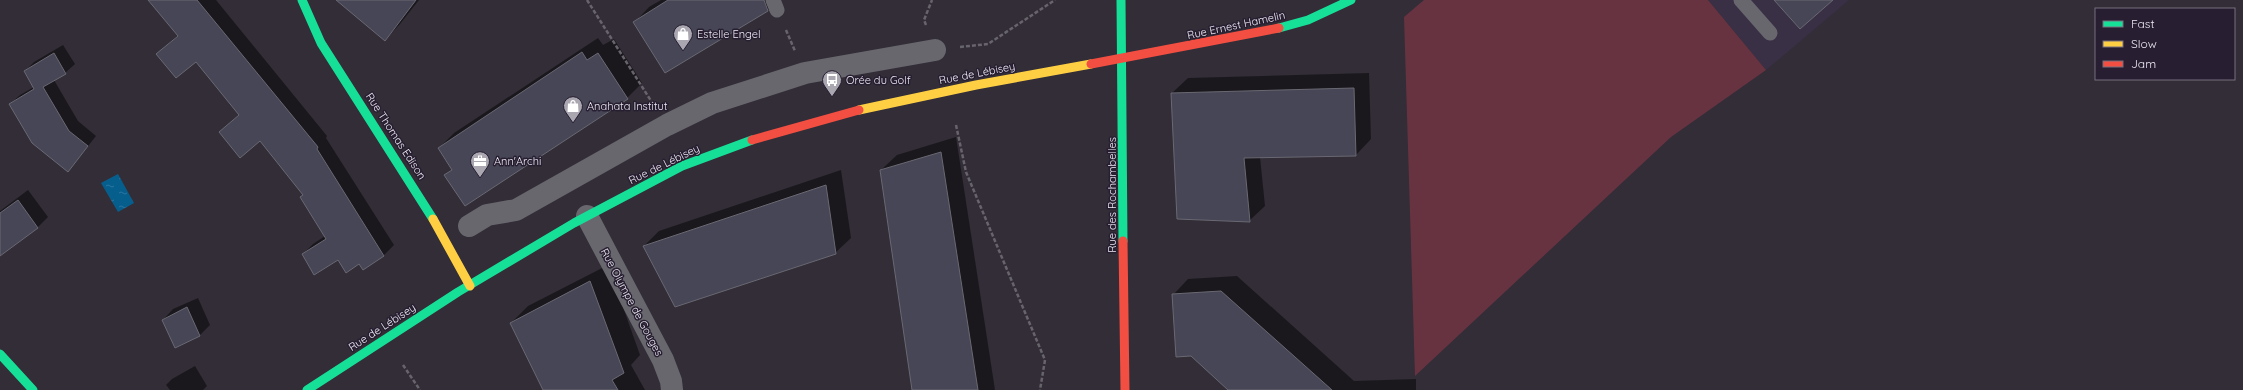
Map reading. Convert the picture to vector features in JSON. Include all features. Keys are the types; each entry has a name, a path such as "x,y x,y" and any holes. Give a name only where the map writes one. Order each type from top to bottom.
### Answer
{"street":[{"name":"Rue Thomas Edison","path":"302,0 321,43 425,204 470,286"},
{"name":"Rue des Rochambelles","path":"1122,0 1125,390"},
{"name":"Rue Ernest Hamelin","path":"1122,59 1266,32 1308,20 1351,0"},
{"path":"469,226 487,215 516,210 667,125 712,103 804,73 935,50"},
{"name":"Rue de Lébisey","path":"307,390 535,245 587,216 690,163 756,138 823,118 923,96 1122,59"},
{"name":"Rue Olympe de Gouges","path":"587,216 663,360 671,381 672,390"},
{"path":"0,354 33,390"}],"lane":[{"path":"1741,0 1770,33"}],"path":[{"path":"587,0 650,99"},
{"path":"935,50 988,44 1055,0"},
{"path":"775,5 804,73"},
{"path":"956,126 966,172 1045,360 1040,390"},
{"path":"403,365 420,390"}],"shaded area":[{"path":"1424,0 1708,0 1766,70 1671,137 1415,376 1404,17"},
{"path":"1708,0 1849,0 1766,70"}],"water":[{"path":"118,174 134,203 118,212 101,183"}],"building":[{"path":"148,0 197,0 318,147 317,149 384,256 363,270 359,264 346,273 338,260 314,275 302,254 326,239 300,197 303,195 260,141 240,158 219,132 239,115 196,62 176,78 156,54 178,36"},
{"path":"336,0 416,0 385,41"},
{"path":"668,0 764,0 768,11 665,73 633,22"},
{"path":"1774,0 1833,0 1800,29"},
{"path":"582,52 587,60 598,53 628,99 465,206 444,175 452,170 438,148"},
{"path":"54,53 66,74 43,87 69,131 88,146 68,172 32,143 9,104 34,89 24,71"},
{"path":"1354,88 1356,156 1244,158 1250,222 1177,219 1171,93"},
{"path":"941,152 978,390 912,390 880,170"},
{"path":"826,185 836,254 675,307 643,246"},
{"path":"18,200 38,228 0,256 0,213"},
{"path":"590,281 624,373 612,380 618,390 543,390 510,323"},
{"path":"1221,291 1332,390 1228,390 1191,356 1176,357 1172,294"},
{"path":"187,307 200,336 175,348 162,320"}],"traffic: fast":[{"path":"302,0 321,43 433,219"},
{"path":"1121,0 1123,241"},
{"path":"1279,28 1308,20 1351,0"},
{"path":"307,390 458,292 574,223 682,166 752,140"},
{"path":"0,354 33,390"}],"traffic: slow":[{"path":"859,110 976,85 1091,64"},
{"path":"433,219 470,286"}],"traffic: jam":[{"path":"1091,64 1279,28"},
{"path":"752,140 859,110"},
{"path":"1123,241 1125,390"}],"place":[{"name":"Estelle Engel","path":"683,51"},
{"name":"Orée du Golf","path":"832,97"},
{"name":"Anahata Institut","path":"573,123"},
{"name":"Ann'Archi","path":"480,178"}]}
